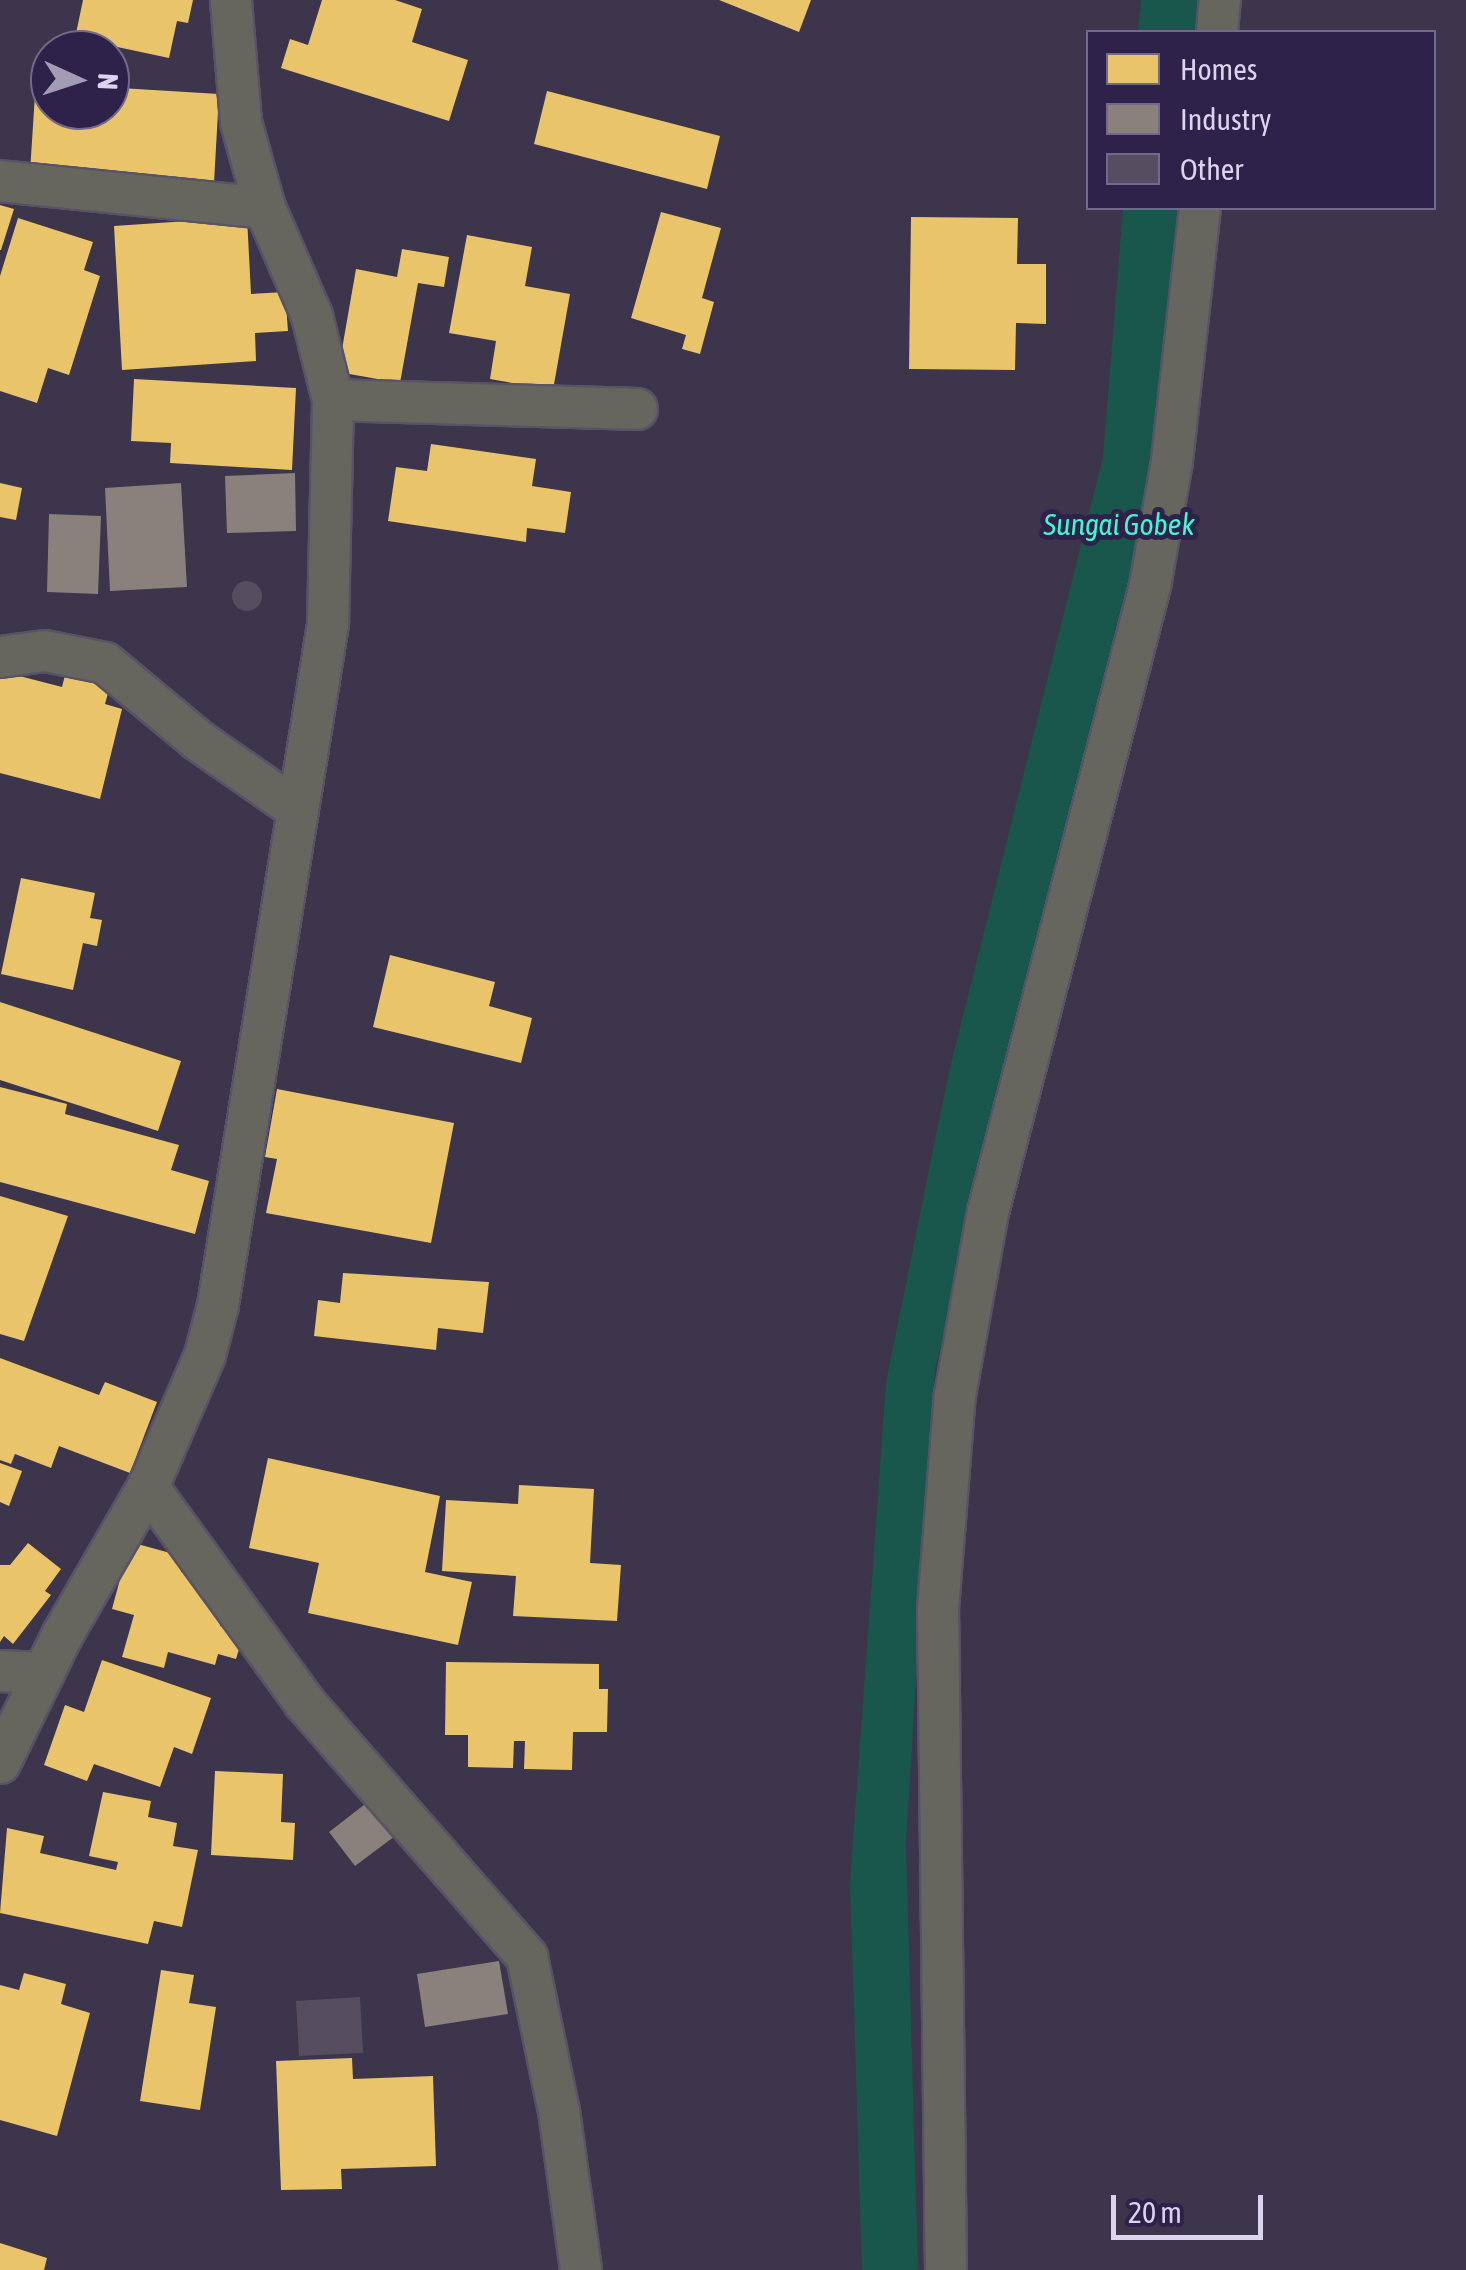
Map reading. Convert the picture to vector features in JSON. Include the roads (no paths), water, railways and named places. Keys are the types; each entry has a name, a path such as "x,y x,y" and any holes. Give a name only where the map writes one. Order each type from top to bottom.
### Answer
{"street":[{"path":"0,1763 44,1673 148,1487 198,1371 218,1305 294,808 328,624 334,400 312,316 266,208 242,122 231,0"},
{"path":"1217,30 1220,0"},
{"path":"0,181 266,208"},
{"path":"946,2270 938,1609 954,1395 988,1212 1150,586 1172,461 1200,210"},
{"path":"334,400 637,409"},
{"path":"0,657 45,651 105,663 199,741 294,808"},
{"path":"148,1487 304,1702 527,1958 559,2111 581,2270"},
{"path":"0,1670 44,1673"}],"water":[{"path":"1141,0 1202,0 1199,30 1138,30"},
{"name":"Sungai Gobek","path":"1123,210 1183,210 1154,518 935,1369 906,1844 918,2270 862,2270 850,1883 886,1382 948,1076 1103,457"}]}
